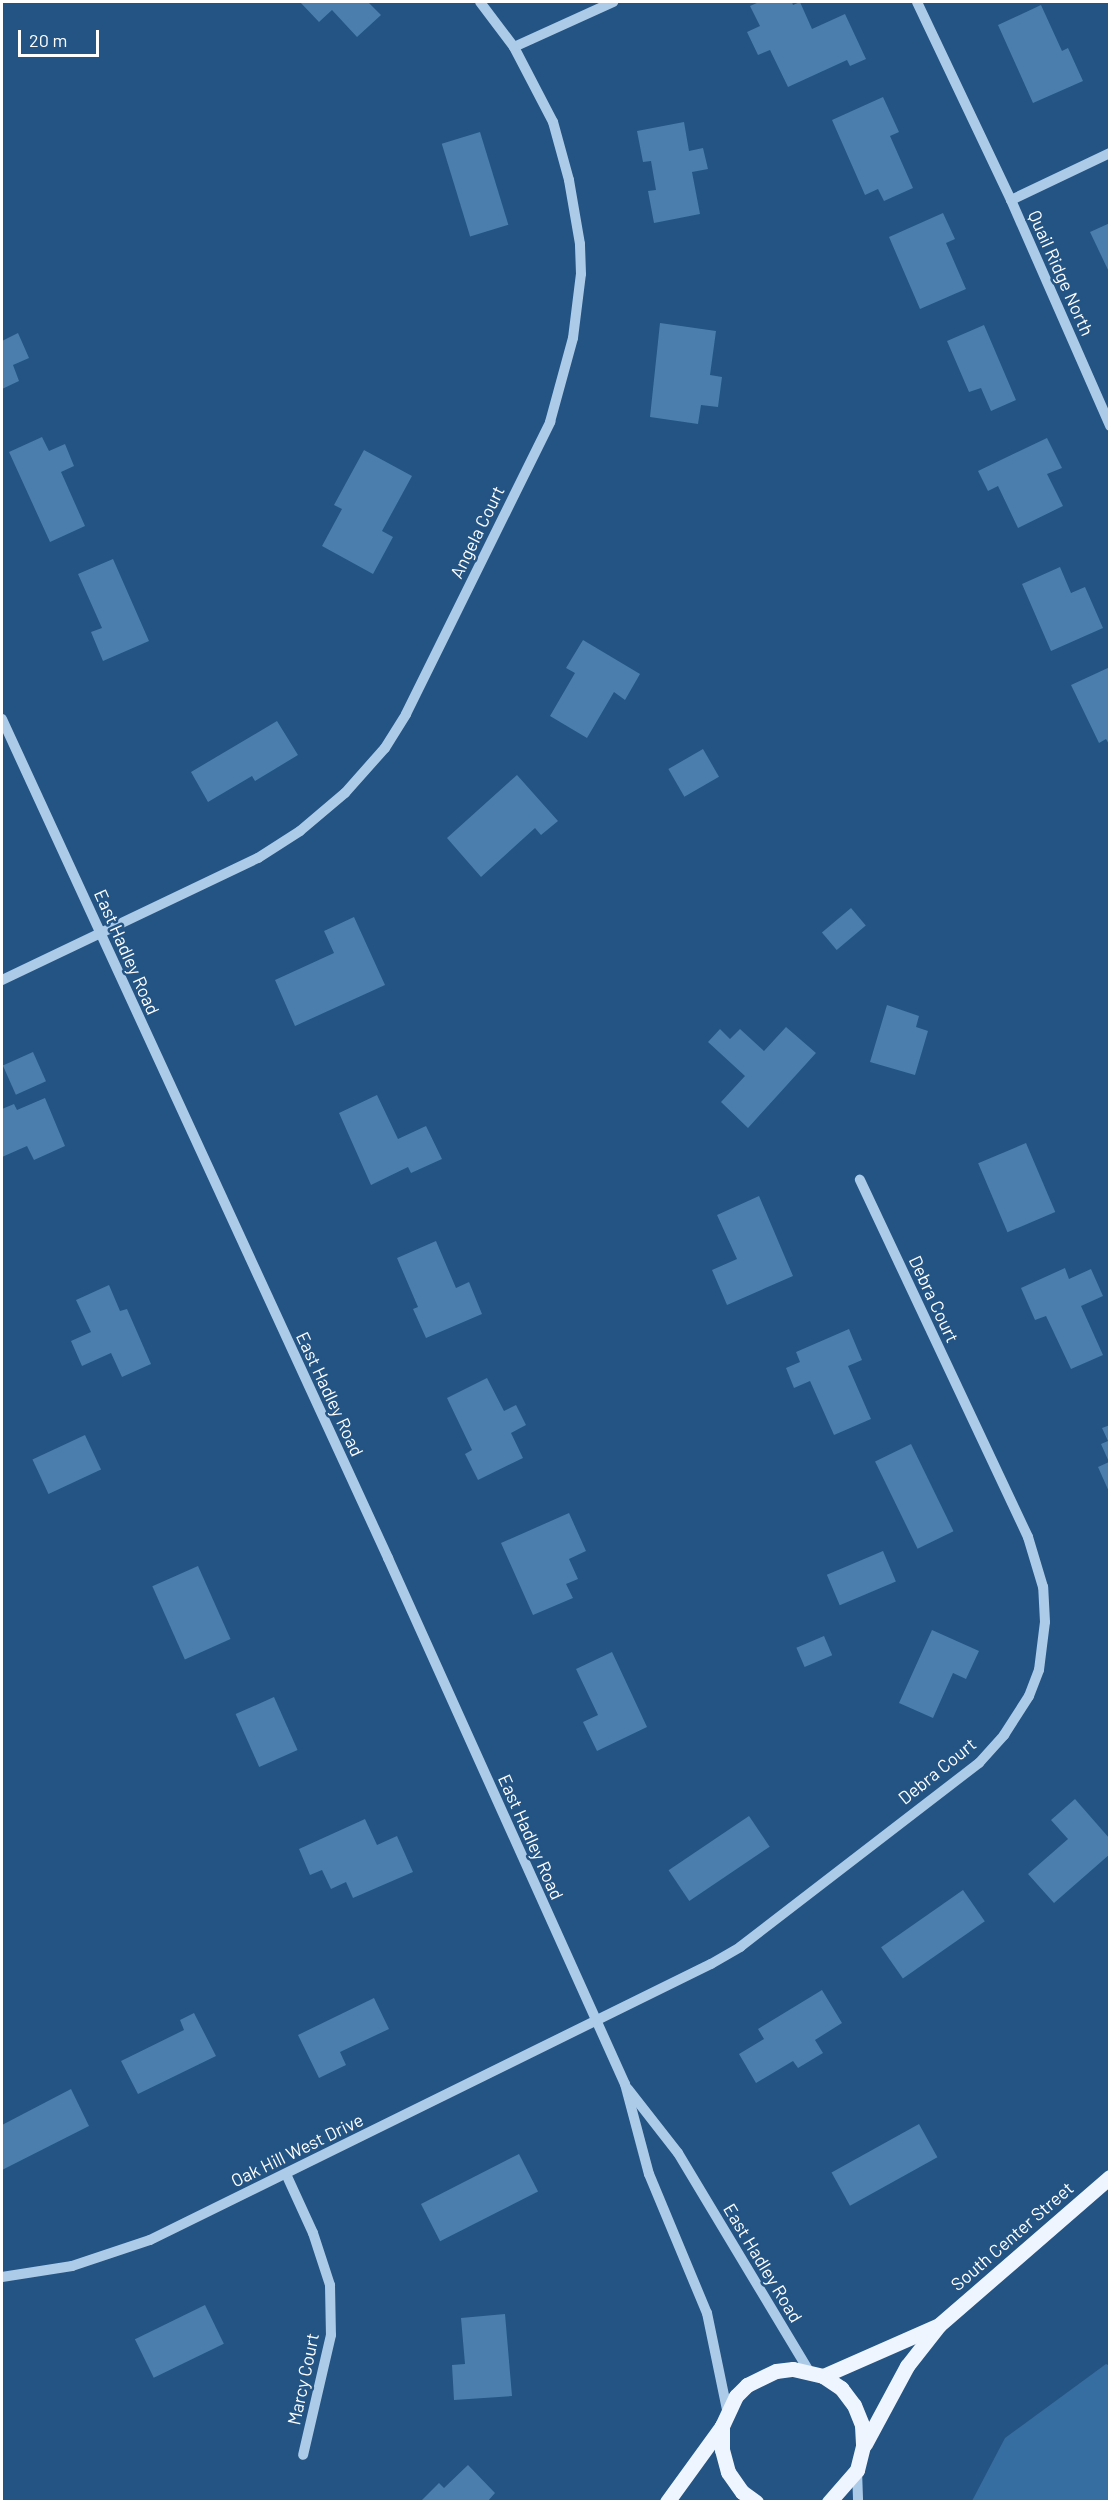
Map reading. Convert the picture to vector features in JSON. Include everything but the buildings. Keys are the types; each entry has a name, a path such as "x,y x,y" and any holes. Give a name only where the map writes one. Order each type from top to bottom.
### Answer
{"main road":[{"name":"South Center Street","path":"863,2446 907,2366 939,2325 1110,2177"},
{"name":"South Center Street","path":"816,2374 939,2325"},
{"path":"667,2502 722,2426 736,2396 761,2376 784,2370 816,2374 841,2388 854,2405 862,2425 863,2446 858,2470 829,2502"},
{"path":"722,2426 722,2450 728,2472 742,2492 756,2502"}],"street":[{"name":"Angela Court","path":"2,980 258,858 300,831 345,793 385,748 406,714 550,422 573,338 581,274 580,244 569,180 553,122 514,47 480,2"},
{"path":"514,47 613,2"},
{"name":"Quail Ridge North","path":"917,2 1011,200 1110,426"},
{"path":"1011,200 1110,153"},
{"name":"East Hadley Road","path":"2,719 388,1558 625,2084 649,2174 710,2322 728,2410"},
{"name":"Debra Court","path":"596,2023 740,1947 979,1763 1004,1735 1029,1696 1039,1670 1045,1622 1043,1587 1028,1537 860,1180"},
{"name":"Oak Hill West Drive","path":"2,2277 72,2266 114,2254 286,2174 596,2023"},
{"name":"East Hadley Road","path":"625,2084 678,2153 816,2374"},
{"name":"Marcy Court","path":"286,2174 313,2233 330,2285 331,2335 303,2455"},
{"path":"858,2470 858,2502"}],"shaded area":[{"path":"1106,2364 1110,2366 1109,2501 972,2501 1005,2438"}]}
